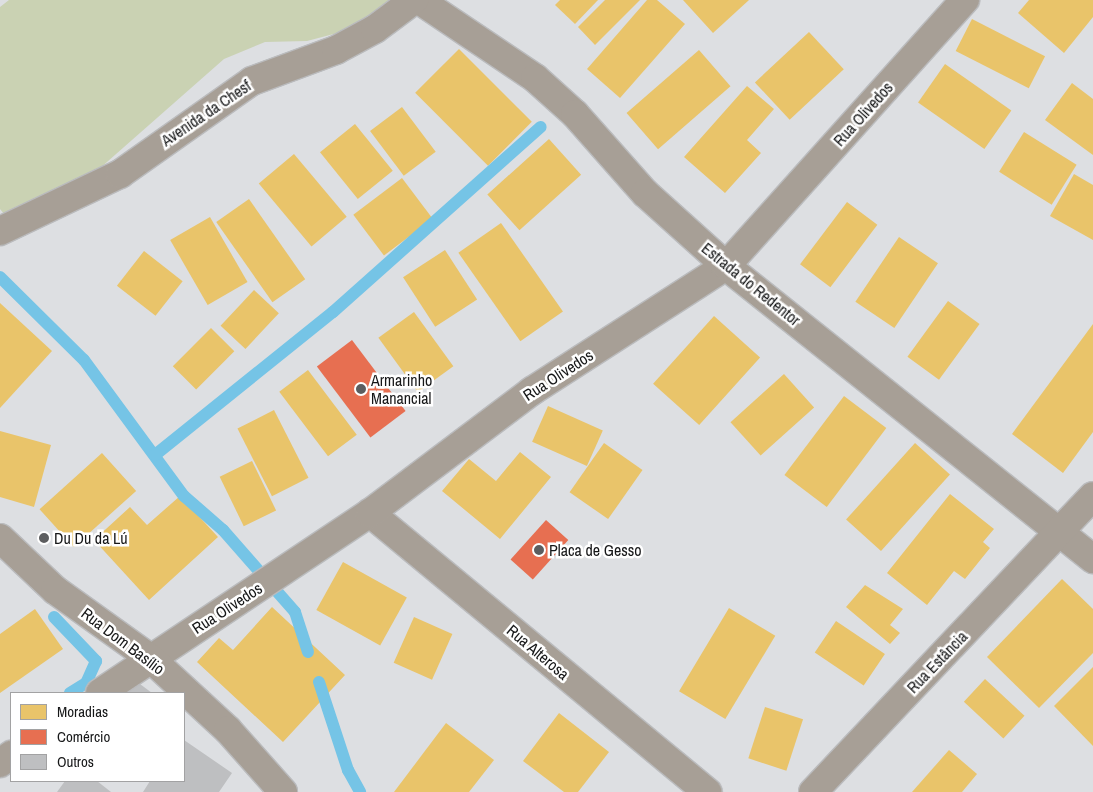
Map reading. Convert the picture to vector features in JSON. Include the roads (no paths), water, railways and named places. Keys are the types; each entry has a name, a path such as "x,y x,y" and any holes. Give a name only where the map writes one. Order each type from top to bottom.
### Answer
{"street":[{"name":"Avenida da Chesf","path":"0,231 120,174 252,81 336,50 375,29 414,0"},
{"name":"Estrada do Redentor","path":"419,0 535,78 575,114 645,193 726,266 1093,559"},
{"name":"Rua Olivedos","path":"101,692 370,513 532,391 726,266 965,0"},
{"name":"Rua Estância","path":"813,792 1062,533 1093,496"},
{"name":"Rua Alterosa","path":"370,513 707,792"},
{"name":"Rua Dom Basílio","path":"0,538 55,590 150,658 228,730 283,792"}],"waterway":[{"path":"155,455 333,312 541,127"},
{"path":"0,277 84,360 184,496 223,530 295,612 308,652"},
{"path":"54,617 96,661 86,683 72,692"},
{"path":"319,682 348,770 360,792"}],"place":[{"name":"Armarinho Manancial","path":"361,389"},
{"name":"Du Du da Lú","path":"44,538"},
{"name":"Placa de Gesso","path":"539,550"}]}
